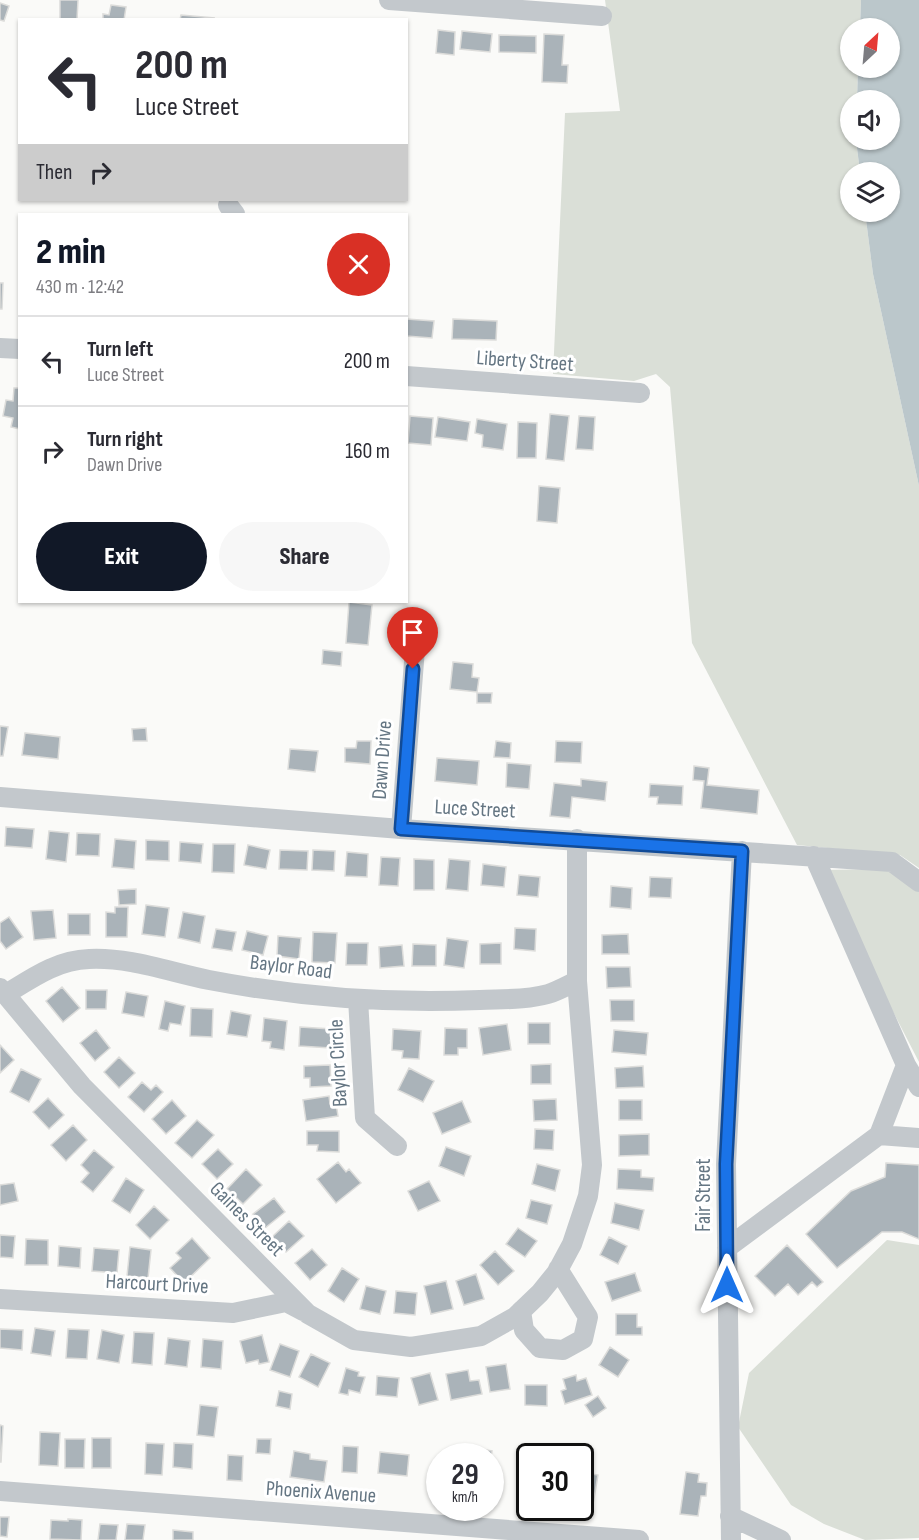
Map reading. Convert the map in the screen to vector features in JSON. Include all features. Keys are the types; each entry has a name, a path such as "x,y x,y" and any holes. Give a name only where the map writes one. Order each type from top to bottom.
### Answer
{"street":[{"path":"389,0 602,16"},
{"path":"0,348 18,349"},
{"name":"Liberty Street","path":"408,376 640,393"},
{"name":"Dawn Drive","path":"401,829 417,623"},
{"name":"Luce Street","path":"0,797 401,829 577,839 892,862 919,882"},
{"name":"Gaines Street","path":"3,991 82,1086 308,1314 354,1340 411,1347 481,1336 521,1311 540,1293 558,1269 572,1244 588,1196 592,1165 577,981 577,839"},
{"name":"Fair Street","path":"731,1540 726,1164 742,851"},
{"path":"814,856 906,1065 919,1087"},
{"name":"Baylor Road","path":"3,991 48,968 87,959 123,960 208,980 283,992 414,1002 510,999 547,994 577,981"},
{"name":"Baylor Circle","path":"358,999 365,1118 397,1146"},
{"path":"727,1248 879,1135 906,1065"},
{"path":"879,1135 919,1138"},
{"path":"521,1311 524,1330 540,1348 563,1350 583,1340 588,1317 558,1269"},
{"name":"Harcourt Drive","path":"0,1299 233,1313 286,1302 308,1314"},
{"name":"Phoenix Avenue","path":"0,1491 639,1540"},
{"path":"730,1516 781,1540"}],"shaded area":[{"path":"605,0 861,0 860,18 840,18 840,78 858,78 857,90 840,90 840,150 857,150 859,162 840,162 840,222 866,222 873,274 919,486 919,868 900,855 797,845 692,643 670,387 656,374 634,381 553,374 565,113 620,111"},
{"path":"861,0 919,0 919,486 873,274 866,222 900,222 900,162 859,162 857,150 900,150 900,90 857,90 858,78 900,78 900,18 860,18"},
{"path":"881,869 902,875 919,892 919,1062 820,870"},
{"path":"887,1240 919,1245 919,1538 865,1540 824,1524 791,1505 738,1427 749,1373"}],"building":[{"path":"60,0 78,0 77,18 60,18"},
{"path":"0,3 9,6 4,21 0,20"},
{"path":"111,5 126,7 124,18 103,18 103,14 109,15"},
{"path":"181,15 214,18 180,18"},
{"path":"438,30 455,32 454,55 436,53"},
{"path":"462,31 492,34 490,52 460,49"},
{"path":"544,34 564,35 562,65 568,65 567,83 542,82"},
{"path":"499,35 536,36 536,53 499,52"},
{"path":"0,283 3,283 2,309 0,309"},
{"path":"408,319 434,321 432,338 408,336"},
{"path":"453,319 497,321 496,340 452,339"},
{"path":"14,388 18,388 18,429 11,427 13,418 3,416 6,400 13,401"},
{"path":"550,414 569,416 564,461 546,459"},
{"path":"410,416 433,418 431,445 408,443"},
{"path":"579,416 595,417 593,450 576,449"},
{"path":"438,417 470,422 467,441 435,437"},
{"path":"477,419 507,424 503,450 482,447 483,435 475,433"},
{"path":"518,422 537,423 536,458 517,458"},
{"path":"539,486 560,488 557,523 537,521"},
{"path":"349,603 372,605 368,645 346,643"},
{"path":"323,650 342,652 341,666 322,664"},
{"path":"453,662 473,664 472,677 479,678 477,692 450,689"},
{"path":"477,693 492,693 491,703 477,703"},
{"path":"0,726 8,727 3,756 0,756"},
{"path":"146,728 147,741 133,741 132,729"},
{"path":"25,733 60,737 58,759 22,755"},
{"path":"380,738 388,741 383,755 374,752"},
{"path":"357,741 371,741 370,764 345,762 345,748 356,748"},
{"path":"496,741 511,743 510,758 494,757"},
{"path":"556,741 582,742 581,763 555,762"},
{"path":"290,749 318,751 315,772 288,769"},
{"path":"437,758 479,761 477,785 435,781"},
{"path":"507,763 531,765 529,789 506,787"},
{"path":"694,766 709,768 707,785 759,790 757,814 701,808 704,781 693,780"},
{"path":"581,779 607,782 605,801 572,797 570,818 550,816 554,783 581,786"},
{"path":"650,784 683,786 682,805 657,804 658,797 649,797"},
{"path":"6,827 34,829 32,848 5,846"},
{"path":"49,831 69,833 66,862 46,859"},
{"path":"77,833 100,834 99,856 76,855"},
{"path":"115,839 136,841 134,869 112,867"},
{"path":"146,840 169,841 169,861 146,860"},
{"path":"180,842 203,844 201,863 179,861"},
{"path":"213,844 235,844 234,873 212,872"},
{"path":"248,845 270,850 266,869 244,865"},
{"path":"280,850 308,851 307,870 279,869"},
{"path":"313,850 335,851 334,871 312,870"},
{"path":"347,852 368,854 367,877 345,876"},
{"path":"381,857 400,858 398,886 379,885"},
{"path":"414,859 434,860 434,890 414,890"},
{"path":"449,859 470,861 468,891 446,889"},
{"path":"483,864 506,867 504,887 481,885"},
{"path":"519,875 540,877 538,897 517,895"},
{"path":"650,877 672,878 671,898 649,897"},
{"path":"611,886 632,888 631,909 610,907"},
{"path":"136,889 136,904 119,905 118,890"},
{"path":"146,905 169,908 165,937 142,934"},
{"path":"115,907 128,907 127,937 106,937 106,912 115,913"},
{"path":"53,910 56,938 34,940 31,911"},
{"path":"183,912 205,916 200,943 178,938"},
{"path":"68,914 90,914 90,935 68,935"},
{"path":"9,917 23,937 6,949 0,941 0,923"},
{"path":"515,928 536,929 535,951 514,949"},
{"path":"216,929 236,932 232,951 212,948"},
{"path":"247,931 268,936 263,955 242,950"},
{"path":"313,932 337,933 335,963 312,962"},
{"path":"628,934 629,954 602,954 602,935"},
{"path":"278,936 301,938 299,959 277,956"},
{"path":"447,938 468,941 464,968 444,965"},
{"path":"347,943 368,943 367,965 346,965"},
{"path":"501,943 501,964 480,964 480,944"},
{"path":"413,944 436,945 436,966 412,966"},
{"path":"402,945 404,966 380,968 379,947"},
{"path":"606,967 630,967 631,987 607,988"},
{"path":"62,987 80,1008 63,1022 46,1001"},
{"path":"86,990 107,990 106,1009 86,1009"},
{"path":"126,992 148,996 144,1017 122,1013"},
{"path":"610,1000 634,1000 634,1021 611,1021"},
{"path":"165,1001 185,1006 181,1025 170,1023 168,1031 159,1029"},
{"path":"191,1008 213,1009 212,1037 190,1036"},
{"path":"231,1011 251,1015 247,1037 227,1034"},
{"path":"264,1018 287,1021 284,1050 270,1048 271,1042 262,1041"},
{"path":"528,1023 550,1023 550,1044 528,1044"},
{"path":"507,1024 511,1050 483,1055 479,1028"},
{"path":"300,1027 332,1029 331,1048 299,1046"},
{"path":"445,1028 467,1029 467,1048 458,1048 458,1055 444,1055"},
{"path":"393,1029 421,1031 419,1059 402,1058 403,1051 392,1050"},
{"path":"96,1030 110,1048 95,1061 80,1043"},
{"path":"614,1030 648,1033 646,1055 612,1052"},
{"path":"0,1045 14,1060 0,1073"},
{"path":"119,1057 135,1073 119,1088 104,1072"},
{"path":"551,1064 551,1084 531,1084 531,1065"},
{"path":"330,1065 331,1086 310,1087 310,1078 304,1078 304,1066"},
{"path":"643,1066 644,1087 616,1088 615,1068"},
{"path":"409,1068 434,1081 423,1102 398,1090"},
{"path":"21,1069 41,1079 29,1102 10,1092"},
{"path":"142,1082 151,1090 156,1085 163,1092 144,1112 128,1097"},
{"path":"329,1096 330,1104 336,1103 338,1116 306,1121 303,1100"},
{"path":"48,1098 64,1115 49,1129 33,1112"},
{"path":"556,1099 557,1120 534,1121 533,1100"},
{"path":"172,1100 186,1116 166,1134 152,1119"},
{"path":"619,1100 642,1100 642,1120 619,1120"},
{"path":"462,1101 471,1122 442,1134 433,1113"},
{"path":"197,1120 214,1135 192,1158 175,1143"},
{"path":"73,1125 87,1140 66,1161 51,1145"},
{"path":"535,1129 554,1130 553,1150 534,1149"},
{"path":"307,1131 339,1131 339,1152 317,1151 318,1145 307,1145"},
{"path":"649,1134 649,1155 619,1156 619,1135"},
{"path":"446,1147 471,1156 464,1176 439,1166"},
{"path":"218,1149 233,1164 217,1179 202,1164"},
{"path":"94,1150 114,1167 93,1192 81,1182 89,1173 81,1165"},
{"path":"338,1162 346,1172 349,1169 361,1183 336,1203 317,1179"},
{"path":"886,1163 919,1165 919,1239 902,1232 882,1232 837,1268 806,1234 851,1191 885,1177"},
{"path":"537,1164 560,1170 555,1191 532,1184"},
{"path":"246,1169 262,1185 243,1204 227,1189"},
{"path":"618,1169 641,1170 641,1177 654,1178 653,1191 617,1189"},
{"path":"126,1178 144,1190 130,1213 112,1201"},
{"path":"429,1181 440,1201 418,1211 408,1191"},
{"path":"14,1183 18,1201 0,1205 0,1185"},
{"path":"274,1198 285,1212 265,1228 253,1214"},
{"path":"531,1200 552,1205 547,1224 526,1218"},
{"path":"615,1203 644,1210 639,1230 611,1223"},
{"path":"154,1206 169,1220 150,1239 136,1225"},
{"path":"289,1221 304,1236 286,1252 272,1237"},
{"path":"518,1228 537,1241 525,1257 506,1244"},
{"path":"0,1235 15,1236 13,1258 0,1257"},
{"path":"609,1237 627,1246 618,1264 600,1255"},
{"path":"192,1238 210,1258 184,1283 170,1268 181,1258 176,1253"},
{"path":"26,1239 48,1240 48,1265 25,1265"},
{"path":"787,1245 823,1282 817,1287 812,1282 798,1295 788,1284 775,1296 755,1276"},
{"path":"59,1246 81,1248 80,1268 58,1266"},
{"path":"130,1247 151,1250 148,1278 127,1276"},
{"path":"94,1248 119,1250 117,1273 92,1271"},
{"path":"312,1249 327,1265 310,1280 295,1263"},
{"path":"495,1251 514,1271 498,1285 480,1265"},
{"path":"342,1268 359,1279 344,1302 328,1291"},
{"path":"635,1273 641,1291 612,1301 605,1282"},
{"path":"476,1274 484,1299 464,1305 456,1281"},
{"path":"446,1281 453,1309 431,1314 424,1286"},
{"path":"366,1286 386,1291 380,1314 360,1309"},
{"path":"396,1291 417,1293 415,1315 394,1313"},
{"path":"616,1314 637,1314 637,1327 642,1327 642,1335 616,1335"},
{"path":"35,1328 55,1331 51,1356 31,1353"},
{"path":"0,1329 23,1330 22,1350 0,1348"},
{"path":"68,1329 89,1330 87,1359 66,1358"},
{"path":"102,1330 124,1335 119,1363 97,1359"},
{"path":"134,1332 154,1333 152,1365 132,1363"},
{"path":"262,1335 269,1362 259,1364 258,1360 246,1363 240,1341"},
{"path":"168,1338 190,1341 187,1367 165,1364"},
{"path":"203,1339 223,1341 221,1369 201,1367"},
{"path":"280,1344 299,1351 290,1377 270,1370"},
{"path":"610,1347 629,1360 618,1377 599,1365"},
{"path":"311,1354 330,1363 318,1387 299,1377"},
{"path":"506,1364 510,1389 490,1392 486,1367"},
{"path":"346,1368 359,1372 358,1376 365,1377 360,1393 349,1390 348,1395 339,1393"},
{"path":"468,1370 470,1381 479,1380 482,1394 451,1400 446,1374"},
{"path":"430,1373 438,1400 419,1405 411,1378"},
{"path":"576,1375 577,1381 586,1378 592,1395 565,1404 561,1391 566,1389 563,1379"},
{"path":"377,1376 399,1378 397,1397 376,1395"},
{"path":"525,1385 547,1385 547,1406 525,1405"},
{"path":"279,1391 292,1394 290,1409 276,1406"},
{"path":"598,1396 606,1408 593,1417 585,1405"},
{"path":"200,1405 218,1407 214,1437 197,1435"},
{"path":"0,1425 3,1426 1,1462 0,1462"},
{"path":"40,1432 60,1433 58,1466 39,1465"},
{"path":"92,1438 111,1438 111,1468 92,1468"},
{"path":"65,1439 85,1439 84,1468 65,1468"},
{"path":"257,1439 271,1439 270,1454 256,1453"},
{"path":"146,1443 164,1444 162,1475 145,1474"},
{"path":"174,1443 193,1444 192,1469 173,1467"},
{"path":"343,1446 358,1447 357,1473 342,1472"},
{"path":"294,1451 310,1454 310,1459 327,1461 324,1482 290,1477"},
{"path":"380,1452 409,1455 407,1476 378,1473"},
{"path":"228,1455 243,1456 242,1481 227,1480"},
{"path":"686,1472 699,1474 698,1482 707,1483 706,1496 701,1496 698,1516 680,1514"},
{"path":"594,1474 598,1475 594,1498"},
{"path":"0,1517 9,1517 7,1537 0,1536"},
{"path":"68,1519 82,1520 81,1540 50,1539 51,1520 68,1521"},
{"path":"100,1524 118,1525 116,1540 98,1540"},
{"path":"127,1524 145,1525 143,1540 125,1540"},
{"path":"173,1530 193,1532 193,1540 173,1540"}],"route":[{"path":"413,669 401,829 742,851 726,1164 727,1285"}]}
